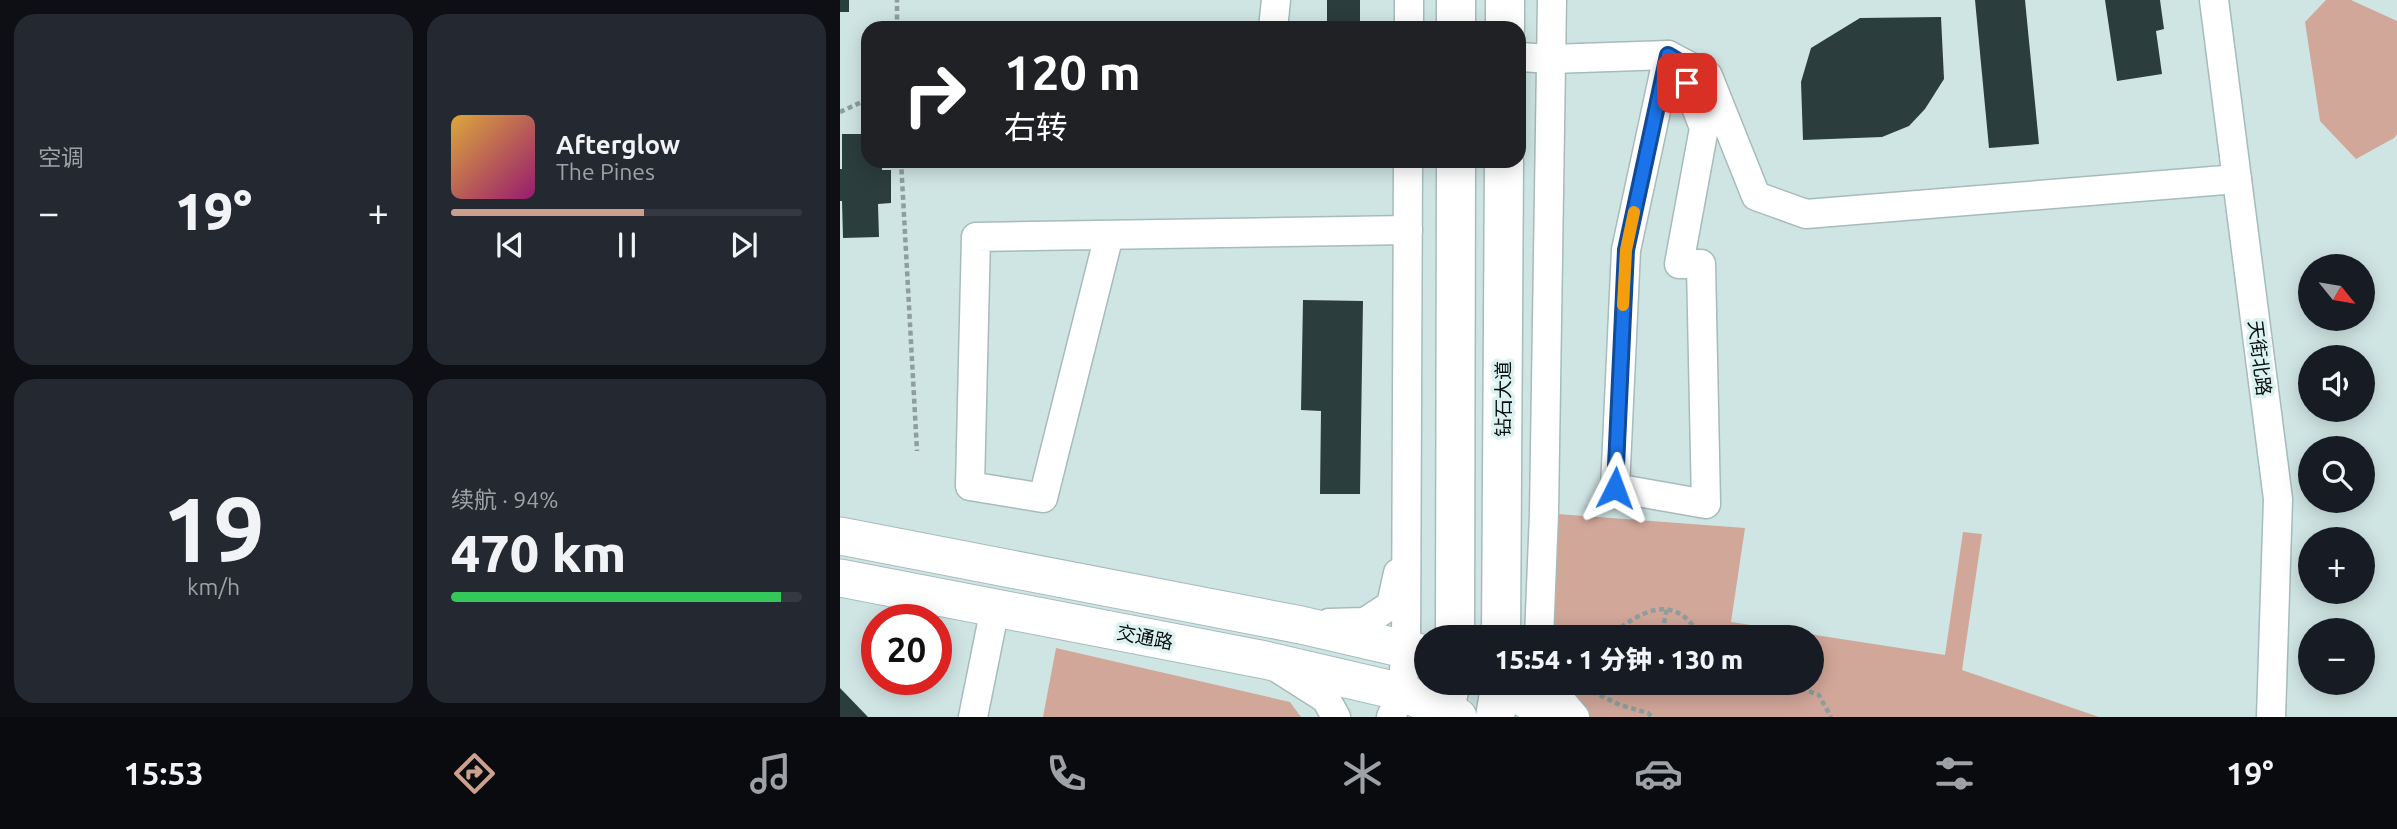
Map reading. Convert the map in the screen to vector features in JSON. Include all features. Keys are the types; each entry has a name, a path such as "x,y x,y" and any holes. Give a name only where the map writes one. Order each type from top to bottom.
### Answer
{"highway":[{"path":"1456,0 1456,21"},
{"path":"1505,0 1505,21"},
{"name":"钻石大道","path":"1501,625 1504,168"},
{"path":"1455,625 1456,173"}],"main road":[{"path":"840,536 1301,625 1414,652"},
{"name":"交通路","path":"840,578 1265,660 1396,704 1449,707"}],"street":[{"path":"1274,21 1276,0"},
{"path":"1409,0 1409,21"},
{"path":"1540,625 1552,0"},
{"name":"天街北路","path":"2214,0 2278,499 2272,717"},
{"path":"1526,57 1673,58 1708,76 1756,196 1806,214 2237,179"},
{"path":"1673,58 1704,128 1679,264 1702,264 1706,504 1615,488 1626,250 1673,58"},
{"path":"1414,625 1407,529 1408,173 1456,173"},
{"path":"1109,235 1042,498 970,486 976,237 1408,230"},
{"path":"1301,625 1365,622 1391,605 1407,529"},
{"path":"1542,578 1547,625"},
{"path":"973,717 995,608"},
{"path":"1396,704 1414,657"},
{"path":"1265,660 1326,699 1336,717"},
{"path":"1522,697 1552,690 1575,717"}],"path":[{"path":"897,0 897,21"},
{"path":"840,112 861,102"},
{"path":"901,168 916,451"},
{"path":"1664,623 1667,608"},
{"path":"1624,625 1642,613 1667,608 1688,619 1692,625"},
{"path":"1599,695 1620,705 1648,713 1652,717"},
{"path":"1819,695 1831,717"}],"shaded area":[{"path":"2326,0 2351,0 2397,21 2397,134 2356,159 2320,121 2305,22"},
{"path":"1544,513 1745,528 1731,622 1750,625 1548,625"},
{"path":"1963,532 1982,534 1962,670 2099,717 1575,717 1559,695 1824,695 1824,636 1945,655"},
{"path":"1056,648 1290,702 1301,717 1043,717"}],"building":[{"path":"840,0 849,0 849,12 840,12"},
{"path":"1327,0 1360,0 1360,21 1327,21"},
{"path":"1975,0 2025,0 2039,144 1989,148"},
{"path":"2105,0 2160,0 2164,29 2156,31 2162,74 2117,81"},
{"path":"1941,17 1944,79 1925,109 1909,126 1882,137 1803,140 1801,82 1811,48 1860,18"},
{"path":"842,134 861,134 861,168 891,170 891,203 878,204 879,237 843,238 840,201"},
{"path":"1303,300 1363,301 1360,494 1320,494 1321,411 1301,410"},
{"path":"840,688 868,717 840,717"}],"slow traffic":[{"path":"1623,305 1626,250 1634,212"}],"route":[{"path":"1615,488 1626,250 1668,55 1678,61 1687,83"}]}
